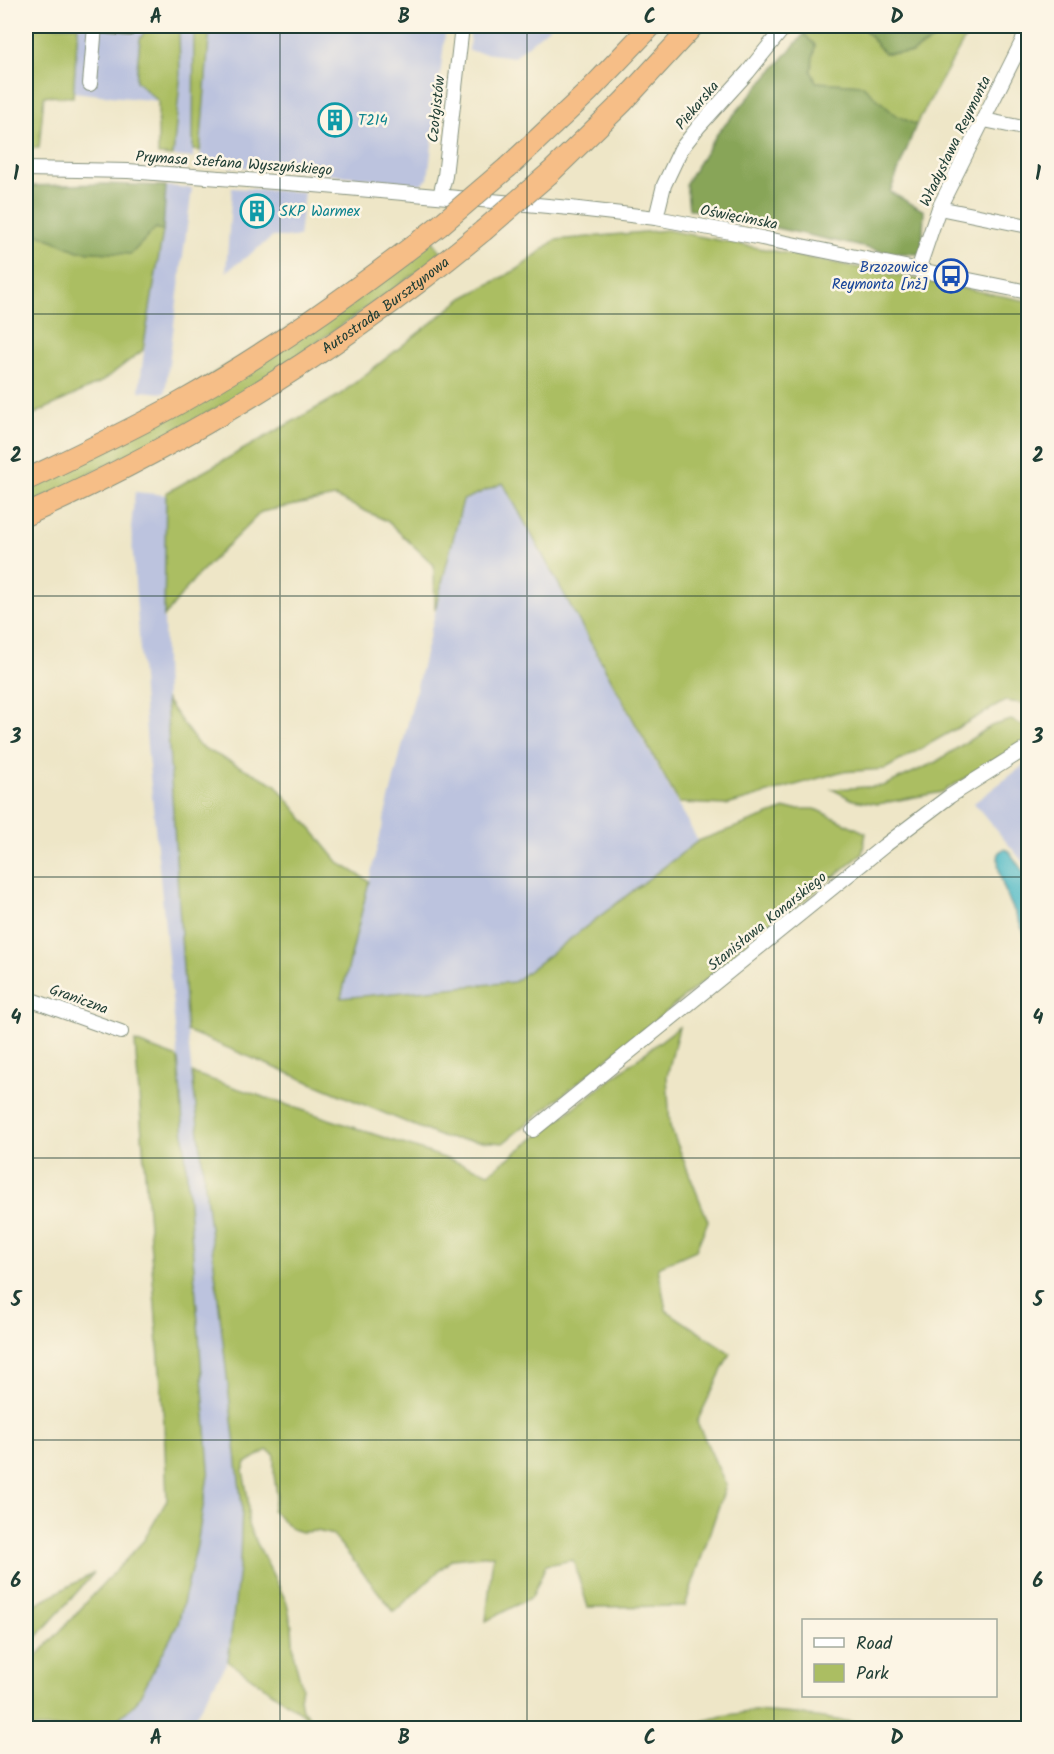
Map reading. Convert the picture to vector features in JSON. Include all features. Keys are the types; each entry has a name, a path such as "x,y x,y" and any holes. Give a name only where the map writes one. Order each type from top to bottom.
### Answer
{"highway":[{"name":"Autostrada Bursztynowa","path":"26,480 176,405 292,334 350,294 439,226 508,167 589,91 651,26"},
{"name":"Autostrada Bursztynowa","path":"26,515 180,439 297,369 362,325 442,265 551,172 623,102 693,26"}],"street":[{"path":"90,84 95,26 129,29 129,26"},
{"name":"Czołgistów","path":"440,196 446,176 462,26"},
{"name":"Piekarska","path":"656,219 664,185 681,149 785,26"},
{"name":"Władysława Reymonta","path":"918,270 939,208 1029,30"},
{"path":"984,120 1029,129"},
{"name":"Prymasa Stefana Wyszyńskiego","path":"26,170 128,171 440,196"},
{"name":"Oświęcimska","path":"440,196 570,208 656,219 1029,292"},
{"path":"939,208 1029,226"},
{"name":"Stanisława Konarskiego","path":"533,1130 884,846 950,796 1029,747"},
{"name":"Graniczna","path":"26,998 121,1032"}],"shaded area":[{"path":"78,26 148,26 140,39 158,101 73,92"},
{"path":"179,26 194,26 193,158 173,156 180,81"},
{"path":"210,26 446,26 428,179 420,184 283,169 200,165"},
{"path":"471,26 551,26 514,57 469,51"},
{"path":"166,186 192,188 165,393 139,391 150,305 163,231"},
{"path":"232,188 304,192 299,237 273,237 226,272"},
{"path":"503,483 698,841 514,982 340,998 463,500"},
{"path":"135,492 166,495 164,617 166,700 187,1031 242,1506 240,1560 228,1661 188,1728 108,1728 136,1703 209,1469 178,1058 147,746 131,527"},
{"path":"1028,762 1028,868 974,803"}],"green space":[{"path":"26,26 78,26 73,97 44,96 39,148 26,148"},
{"path":"148,26 179,26 180,81 173,156 158,155 158,101 136,81 140,39"},
{"path":"194,26 210,26 200,151 193,150"},
{"path":"810,26 865,26 865,30 884,53 912,53 943,33 948,26 972,26 916,125 894,114 862,85 816,82 811,71 815,45 804,34"},
{"path":"865,26 948,26 943,33 912,53 884,53 865,30"},
{"path":"804,34 815,45 811,71 816,82 862,85 894,114 916,125 890,192 924,211 922,254 890,253 689,209 686,183 717,134"},
{"path":"103,184 166,186 163,231 156,228 131,254 78,251 26,229 26,186"},
{"path":"156,228 163,231 143,350 101,382 26,418 26,229 78,251 131,254"},
{"path":"667,230 1028,301 1028,704 1005,701 885,769 840,772 727,805 679,803 503,483 463,500 435,610 434,565 387,521 335,497 261,512 195,578 164,617 166,493 338,396 463,298 518,269 555,240"},
{"path":"432,240 443,254 240,396 26,507 26,488"},
{"path":"166,700 199,746 275,784 339,863 369,881 341,998 514,982 698,841 785,809 815,809 866,833 862,854 503,1143 444,1138 187,1031"},
{"path":"1011,720 1028,728 1028,740 942,792 878,804 853,800 832,789 883,786 936,762 991,726"},
{"path":"679,1027 667,1076 670,1126 708,1221 696,1250 658,1267 666,1310 730,1353 697,1422 726,1485 685,1606 588,1607 573,1560 546,1565 532,1597 486,1621 493,1555 452,1559 394,1612 333,1535 292,1529 272,1510 277,1495 274,1454 267,1450 246,1463 243,1471 248,1499 248,1525 287,1603 292,1626 294,1657 302,1687 300,1698 302,1710 322,1726 340,1722 355,1728 322,1728 228,1661 240,1560 242,1506 192,1073 489,1173"},
{"path":"135,1042 178,1058 209,1469 197,1545 178,1624 136,1703 108,1728 26,1728 26,1668 144,1540 167,1500 164,1424"},
{"path":"94,1573 26,1649 26,1609"},
{"path":"755,1711 796,1714 871,1725 873,1728 645,1728 646,1726 680,1727 722,1716"}],"water":[{"path":"1004,849 1009,851 1028,879 1028,943 1003,886 998,863 999,852"}],"place":[{"name":"T214","path":"335,120"},
{"name":"SKP Warmex","path":"257,211"},
{"name":"Brzozowice Reymonta [nż]","path":"951,276"}]}
